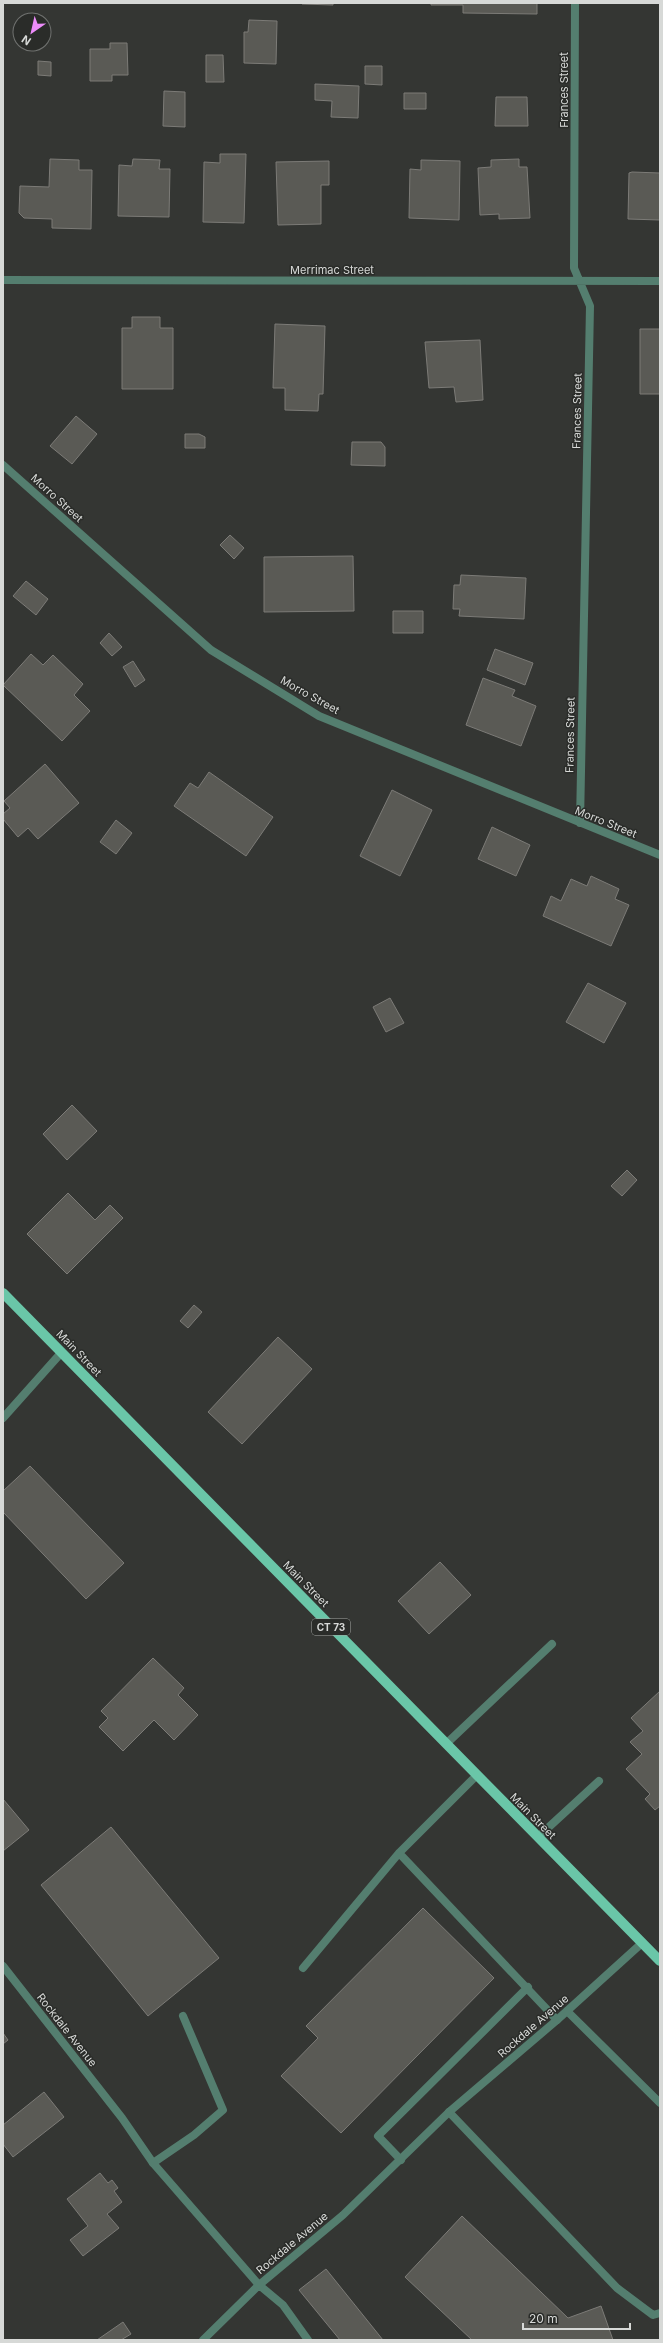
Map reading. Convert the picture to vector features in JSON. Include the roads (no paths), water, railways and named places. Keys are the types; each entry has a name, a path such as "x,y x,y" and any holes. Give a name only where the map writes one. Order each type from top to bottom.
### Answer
{"main road":[{"name":"Main Street","path":"3,1293 660,1961"}],"street":[{"name":"Frances Street","path":"575,3 574,268 590,306 580,822"},
{"name":"Merrimac Street","path":"3,280 660,281"},
{"name":"Morro Street","path":"3,465 211,650 319,716 660,855"},
{"path":"3,1418 61,1353"},
{"path":"446,1744 552,1644"},
{"path":"303,1968 399,1853 477,1775"},
{"path":"538,1837 599,1781"},
{"path":"399,1853 558,2020"},
{"name":"Rockdale Avenue","path":"3,1966 122,2118 153,2163 259,2285 343,2215 449,2112 558,2020 642,1943"},
{"path":"401,2160 378,2136 528,1987"},
{"path":"567,2011 660,2103"},
{"path":"153,2163 194,2135 222,2110 183,2016"},
{"path":"449,2112 616,2288 653,2315 660,2313"},
{"path":"203,2340 259,2285 282,2305 308,2340"}]}
